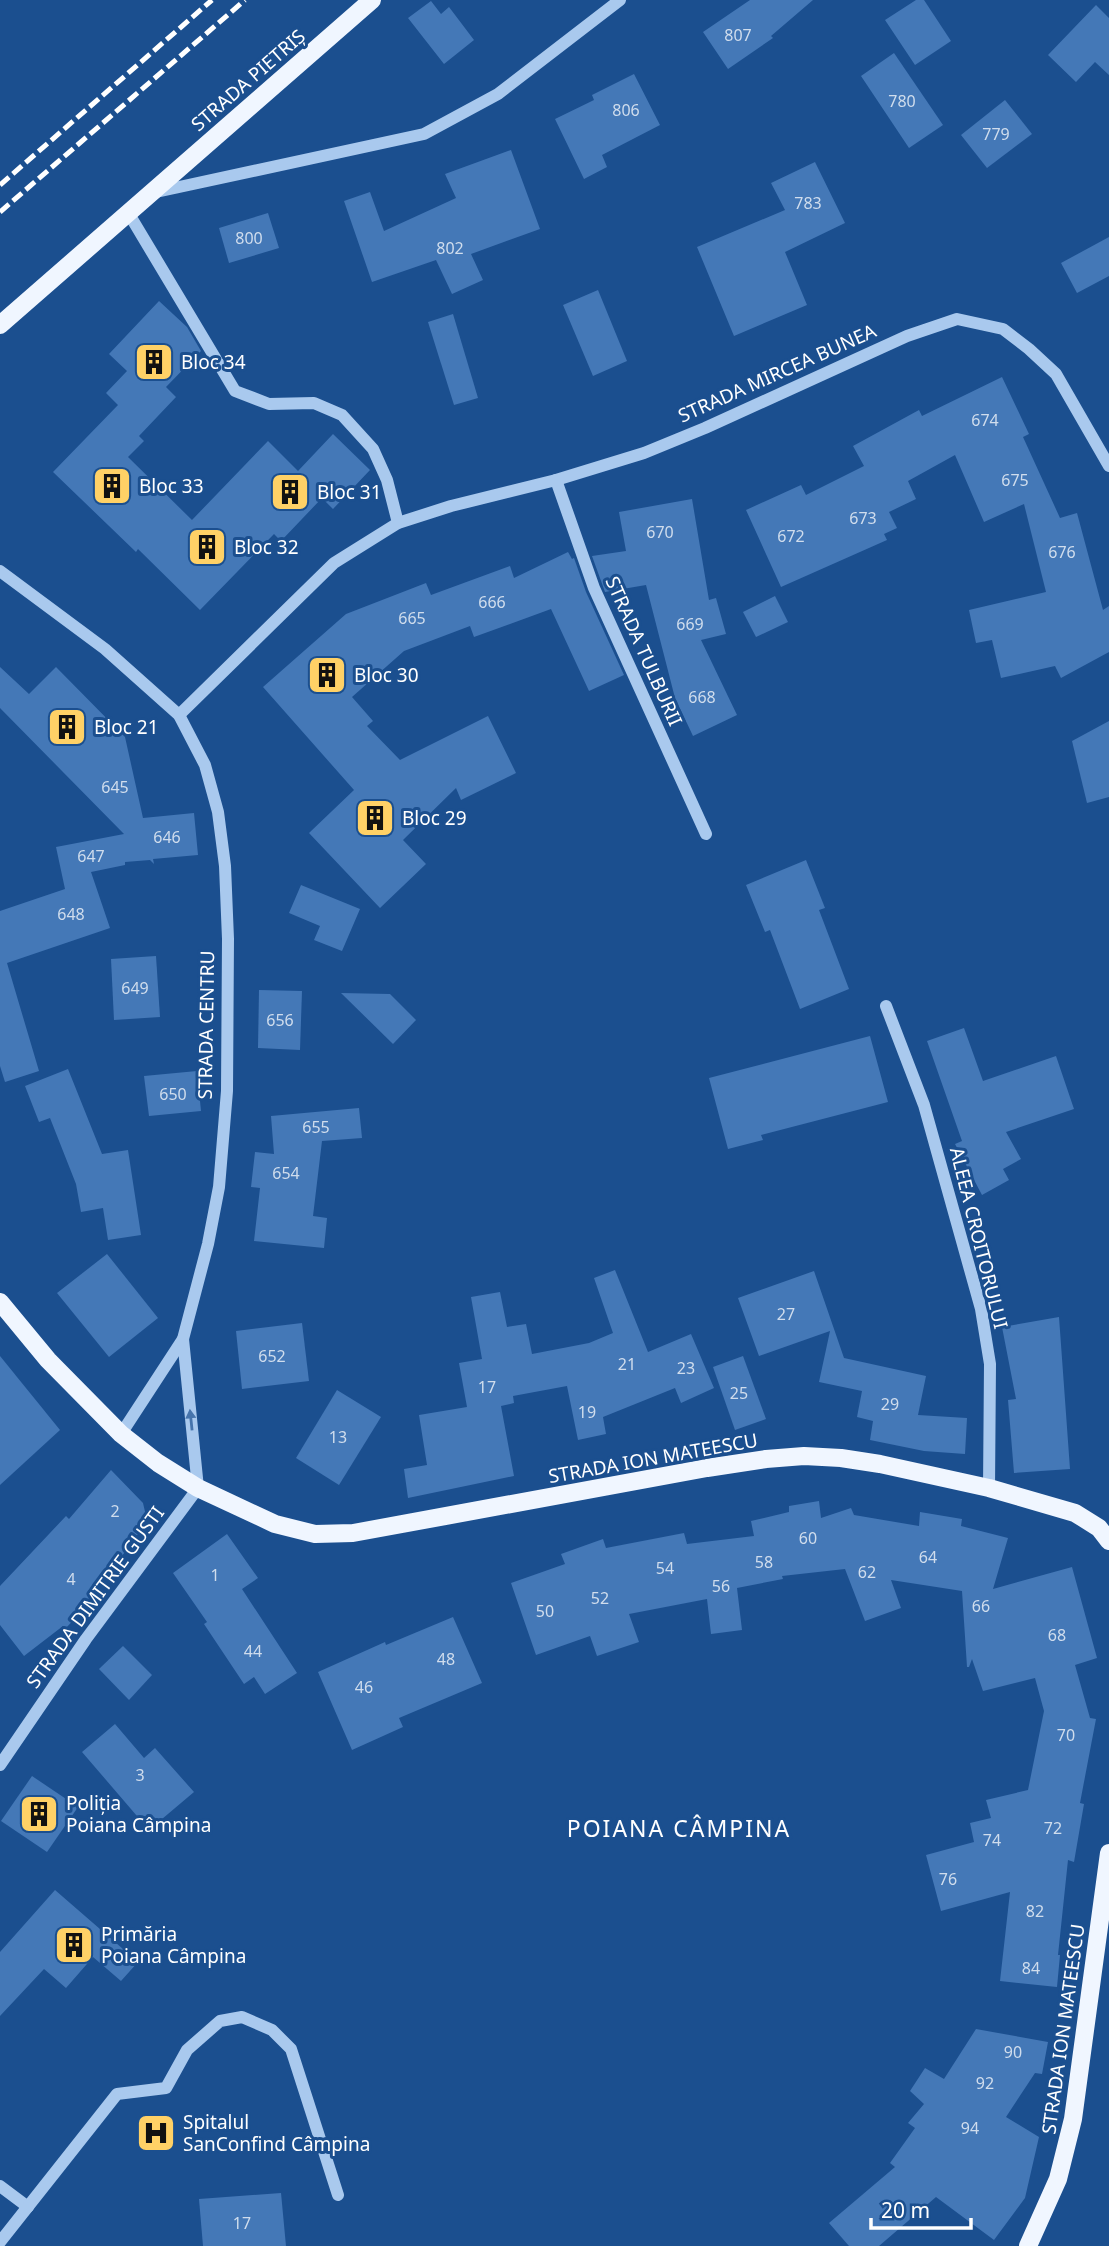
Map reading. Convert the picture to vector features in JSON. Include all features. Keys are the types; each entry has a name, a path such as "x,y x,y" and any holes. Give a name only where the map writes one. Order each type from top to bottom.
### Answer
{"main road":[{"name":"STRADA PIETRIȘ","path":"152,192 372,0"},
{"path":"0,326 152,192"},
{"path":"0,1302 48,1360 121,1434 158,1463 198,1488"},
{"name":"STRADA ION MATEESCU","path":"198,1488 275,1524 315,1534 353,1533 765,1459 804,1456 841,1458 989,1488 1075,1513 1099,1528 1109,1541"},
{"name":"STRADA ION MATEESCU","path":"1028,2246 1058,2179 1073,2119 1109,1853"}],"street":[{"path":"152,192 424,134 498,94 620,0"},
{"path":"129,214 234,391 269,404 314,403 342,415 373,449 387,480 398,523 334,564 179,715"},
{"name":"STRADA MIRCEA BUNEA","path":"398,523 644,453 907,336 957,319 1003,330 1056,374 1109,466"},
{"name":"STRADA TULBURII","path":"556,480 594,588 706,834"},
{"name":"STRADA CENTRU","path":"0,571 105,649 179,715 205,765 218,812 225,866 228,939 228,1091 219,1187 208,1244 183,1339"},
{"name":"ALEEA CROITORULUI","path":"886,1006 924,1105 981,1309 990,1364 989,1488"},
{"path":"121,1434 183,1339"},
{"path":"183,1339 198,1488"},
{"name":"STRADA DIMITRIE GUSTI","path":"0,1765 86,1639 198,1488"},
{"path":"0,2242 117,2094 166,2088 187,2050 220,2021 242,2017 272,2030 291,2049 338,2194"},
{"path":"0,2186 28,2207"}],"building":[{"path":"750,0 813,0 771,36 773,38 728,69 703,32"},
{"path":"916,0 924,0 951,41 915,65 885,20"},
{"path":"431,1 441,14 449,7 474,40 444,64 408,18"},
{"path":"1096,5 1109,18 1109,75 1095,62 1076,82 1048,55"},
{"path":"894,53 943,125 909,148 861,76"},
{"path":"634,74 660,125 602,155 607,167 584,179 555,119 594,100 592,95"},
{"path":"1005,100 1032,134 987,168 961,135"},
{"path":"511,150 540,229 471,254 483,280 452,294 436,260 372,282 344,201 370,192 384,231 456,198 445,174"},
{"path":"815,162 845,223 785,252 807,305 734,336 697,247 785,210 771,183"},
{"path":"268,213 279,248 229,263 219,228"},
{"path":"1109,237 1109,276 1077,293 1061,263"},
{"path":"598,290 627,361 593,376 563,305"},
{"path":"159,301 187,327 201,351 166,387 176,397 139,436 144,441 128,457 192,520 268,441 298,471 333,434 370,470 333,509 322,498 281,541 274,534 200,610 53,472 118,405 106,393 127,371 109,354"},
{"path":"453,314 478,398 454,405 428,322"},
{"path":"1002,377 1029,434 1023,437 1060,518 1077,513 1103,610 1109,606 1109,652 1061,678 1055,666 1001,678 992,640 976,643 969,610 1046,592 1024,504 984,522 955,455 908,481 916,499 889,512 897,528 884,534 887,540 781,587 746,510 801,485 806,495 864,466 853,446 919,410 922,416"},
{"path":"692,499 709,600 716,598 726,634 701,640 737,715 693,736 675,698 646,585 605,592 592,556 626,551 619,512"},
{"path":"568,552 572,559 574,558 586,592 624,675 589,691 551,609 474,637 470,626 404,651 352,697 373,721 367,726 400,760 488,716 516,773 461,800 456,788 403,840 426,864 380,908 309,833 354,790 263,687 346,614 426,583 431,595 510,566 514,578"},
{"path":"775,596 788,622 756,637 743,612"},
{"path":"0,667 29,694 56,667 125,737 143,818 194,813 198,855 153,859 154,864 150,860 125,862 125,865 91,872 110,928 7,963 39,1071 5,1082 0,1066 0,911 65,889 56,847 124,834 0,708"},
{"path":"1109,721 1109,797 1087,803 1072,741"},
{"path":"806,860 825,908 819,910 849,989 800,1009 770,930 765,932 746,885"},
{"path":"301,885 360,909 342,951 314,940 320,926 289,913"},
{"path":"156,956 160,1017 114,1020 111,959"},
{"path":"259,990 302,991 300,1050 258,1048"},
{"path":"341,993 390,994 416,1020 393,1044"},
{"path":"964,1028 983,1081 1056,1056 1074,1109 1006,1132 1021,1159 1003,1169 1009,1180 982,1195 955,1144 962,1141 927,1041"},
{"path":"870,1036 888,1102 761,1135 763,1140 728,1149 709,1078"},
{"path":"68,1069 102,1154 128,1150 141,1235 108,1240 103,1208 81,1212 76,1184 50,1118 39,1122 25,1086"},
{"path":"197,1071 201,1111 149,1116 144,1076"},
{"path":"359,1108 362,1138 322,1141 313,1216 327,1218 324,1248 254,1241 260,1188 251,1187 255,1152 274,1154 271,1116"},
{"path":"107,1254 158,1318 109,1357 57,1293"},
{"path":"615,1270 648,1352 691,1334 714,1388 681,1403 675,1388 603,1417 606,1434 578,1440 567,1386 513,1396 514,1403 501,1406 514,1476 408,1498 404,1469 427,1465 419,1415 467,1407 459,1363 482,1359 471,1297 500,1292 507,1327 526,1324 532,1354 589,1343 613,1333 594,1278"},
{"path":"814,1271 844,1358 926,1376 918,1415 967,1418 965,1454 924,1451 870,1440 873,1421 857,1417 862,1391 819,1382 830,1331 759,1356 738,1298"},
{"path":"1059,1317 1070,1469 1014,1473 1008,1400 1016,1399 1002,1327"},
{"path":"302,1323 309,1381 242,1389 236,1331"},
{"path":"0,1356 60,1430 0,1485"},
{"path":"743,1356 766,1419 735,1430 713,1367"},
{"path":"337,1390 381,1417 339,1485 296,1458"},
{"path":"111,1470 143,1503 146,1516 141,1530 80,1613 66,1628 63,1626 24,1656 0,1625 0,1586 66,1516 69,1519"},
{"path":"819,1501 821,1518 851,1508 854,1515 919,1526 920,1512 962,1519 961,1526 1008,1538 993,1589 1072,1567 1097,1658 1075,1665 1090,1718 1096,1719 1080,1803 1084,1804 1074,1862 1068,1860 1057,1987 1000,1981 1010,1892 941,1911 926,1855 974,1842 970,1823 991,1818 986,1800 1028,1790 1044,1711 1035,1678 983,1691 972,1659 967,1667 962,1591 891,1580 901,1608 865,1621 845,1569 782,1576 783,1579 737,1588 742,1630 711,1634 707,1599 629,1614 639,1642 597,1656 590,1636 536,1655 511,1583 565,1564 561,1554 603,1539 606,1548 684,1533 687,1544 754,1536 751,1521 789,1512 789,1506"},
{"path":"227,1534 258,1578 242,1589 297,1673 265,1694 254,1677 244,1684 204,1624 207,1622 173,1573"},
{"path":"453,1617 482,1683 399,1718 403,1727 352,1750 318,1672 385,1642 386,1645"},
{"path":"123,1646 152,1675 129,1700 99,1669"},
{"path":"115,1724 144,1758 155,1748 194,1792 149,1830 82,1752"},
{"name":"Poliția Poiana Câmpina","path":"32,1776 78,1807 47,1852 1,1821"},
{"name":"Primăria Poiana Câmpina","path":"55,1890 138,1962 121,1981 93,1957 66,1988 44,1969 0,2016 0,1952"},
{"path":"976,2029 1048,2042 1042,2074 1035,2073 1006,2117 1039,2137 1025,2198 994,2240 936,2197 879,2246 849,2246 829,2223 895,2167 890,2163 915,2128 908,2123 924,2104 910,2091 925,2068 944,2079"},
{"name":"Spitalul SanConfind Câmpina","path":"281,2193 286,2246 203,2246 199,2199"}],"railway":[{"path":"0,185 212,0"},
{"path":"0,212 245,0"}],"place":[{"name":"Bloc 34","path":"154,362"},
{"name":"Bloc 33","path":"112,486"},
{"name":"Bloc 31","path":"290,492"},
{"name":"Bloc 32","path":"207,547"},
{"name":"Bloc 30","path":"327,675"},
{"name":"Bloc 21","path":"67,727"},
{"name":"Bloc 29","path":"375,818"},
{"name":"Poliția Poiana Câmpina","path":"39,1814"},
{"name":"Primăria Poiana Câmpina","path":"74,1945"},
{"name":"Spitalul SanConfind Câmpina","path":"156,2133"}],"district":[{"name":"POIANA CÂMPINA","path":"679,1829"}]}
